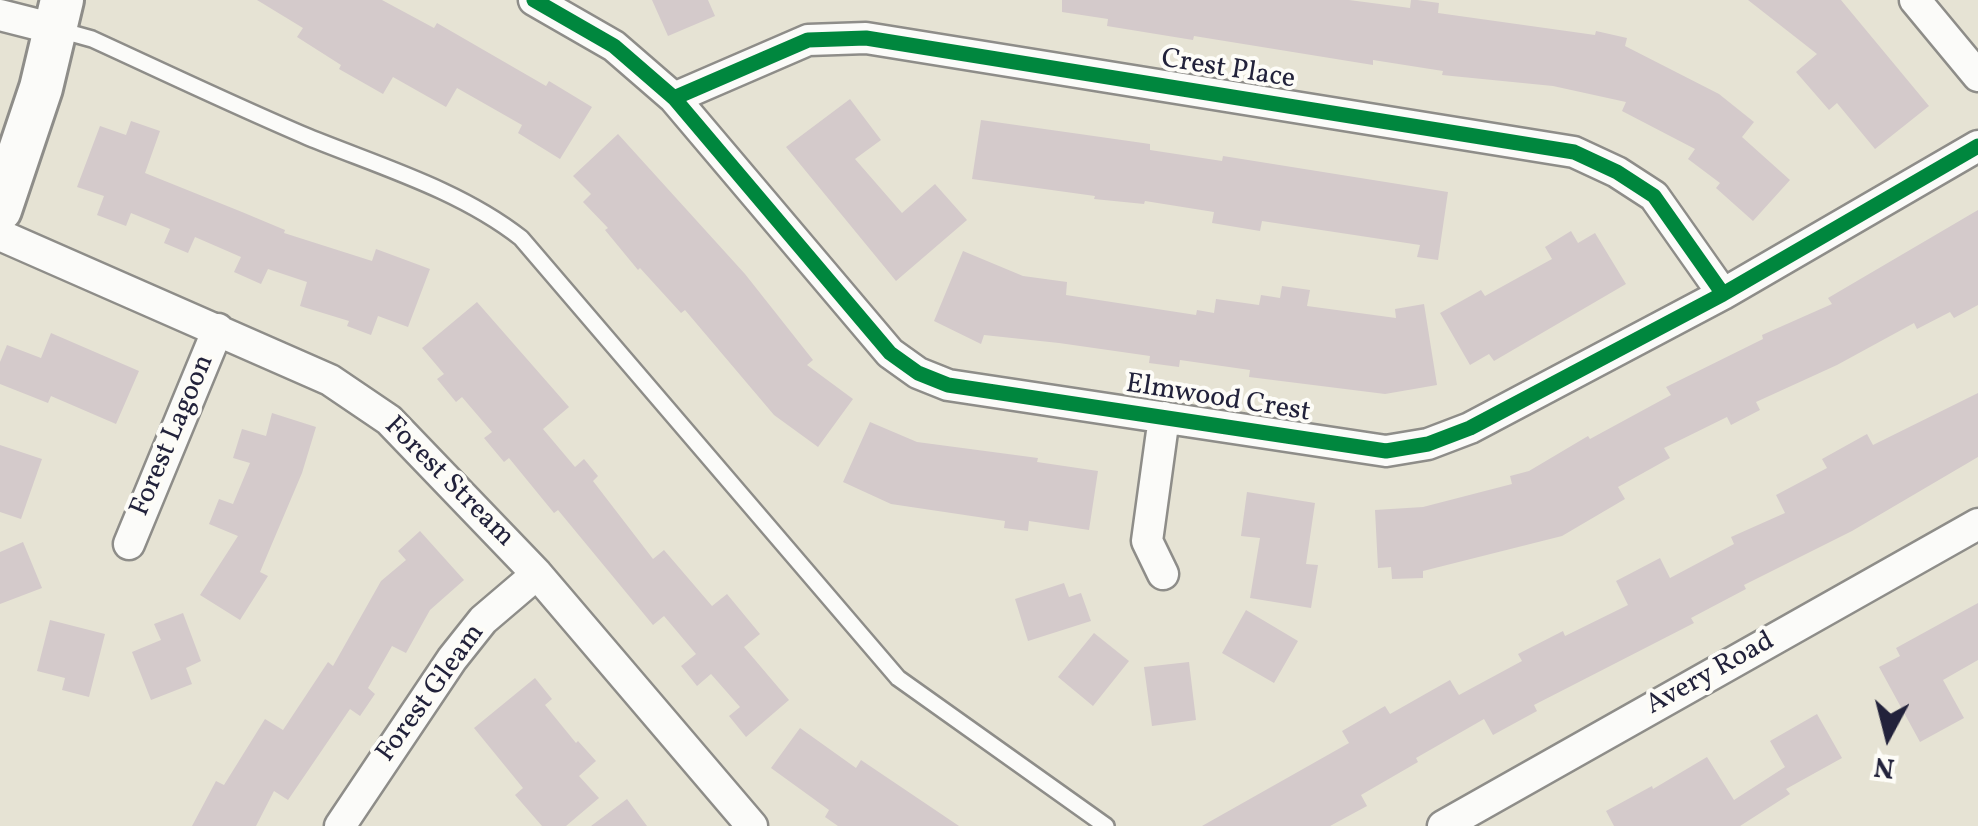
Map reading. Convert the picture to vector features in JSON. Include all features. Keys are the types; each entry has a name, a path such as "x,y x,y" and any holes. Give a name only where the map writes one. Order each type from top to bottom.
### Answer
{"street":[{"name":"Elmwood Crest","path":"534,0 614,46 674,98 890,353 918,372 948,384 1386,451 1428,444 1470,428 1723,294 1978,146"},
{"path":"1915,0 1978,76"},
{"path":"0,15 58,14 36,106 0,210"},
{"name":"Crest Place","path":"674,98 808,40 866,38 1574,152 1617,172 1654,196 1723,294"},
{"name":"Forest Stream","path":"0,234 330,380 389,420 537,574 752,826"},
{"name":"Forest Lagoon","path":"129,544 218,329"},
{"path":"1163,574 1147,540 1164,417"},
{"name":"Avery Road","path":"1443,826 1978,524"},
{"name":"Forest Gleam","path":"340,826 452,659 484,620 537,574"}],"lane":[{"path":"58,14 92,39 501,222 521,238 624,355 898,678 1106,826"}],"building":[{"path":"257,0 382,0 434,28 437,23 546,86 549,81 592,107 560,159 518,133 522,125 457,88 446,107 393,77 383,94 339,69 341,65 297,37 303,28"},
{"path":"652,0 708,0 715,16 668,36"},
{"path":"1062,0 1349,0 1410,8 1411,0 1417,0 1439,3 1438,13 1627,38 1625,46 1719,94 1754,122 1742,137 1790,180 1753,221 1716,188 1720,183 1688,159 1695,149 1622,111 1626,102 1553,86 1442,75 1443,71 1373,60 1373,65 1107,26 1108,19 1062,12"},
{"path":"1748,0 1841,0 1929,106 1875,149 1837,103 1829,110 1796,72 1817,54"},
{"path":"850,99 881,140 855,159 902,213 935,184 967,220 896,281 786,147"},
{"path":"981,120 1150,144 1150,150 1222,161 1223,156 1448,192 1438,260 1417,257 1420,245 1262,221 1260,231 1212,223 1214,212 1145,201 1144,204 1094,199 1095,196 972,179"},
{"path":"131,121 160,131 145,173 285,230 284,233 372,261 376,249 430,269 408,327 378,316 371,335 347,326 349,321 300,306 307,282 268,269 261,284 234,272 241,257 195,237 188,253 164,243 170,229 131,213 126,226 97,215 104,196 77,187 100,126 126,135"},
{"path":"618,134 745,274 813,360 807,365 853,399 818,447 774,415 685,310 681,313 638,270 605,230 608,228 583,202 591,194 573,176"},
{"path":"1978,210 1978,305 1954,318 1950,312 1917,329 1914,323 1837,365 1756,402 1760,410 1731,425 1727,417 1664,448 1670,458 1618,487 1625,499 1562,536 1423,571 1423,578 1392,579 1391,567 1378,568 1375,510 1423,507 1512,484 1510,476 1529,471 1588,436 1590,439 1671,395 1666,387 1763,339 1762,335 1832,304 1828,298"},
{"path":"1571,231 1578,243 1595,233 1626,284 1494,361 1489,354 1470,365 1440,313 1481,290 1485,296 1552,259 1545,247"},
{"path":"963,251 1023,276 1067,282 1066,295 1196,315 1197,310 1214,313 1216,299 1259,305 1261,295 1280,298 1282,286 1310,290 1307,306 1396,318 1395,309 1424,304 1437,385 1385,394 1249,377 1250,370 1180,360 1179,367 1149,363 1150,356 1059,343 984,335 981,344 934,321"},
{"path":"477,302 569,407 543,429 575,467 584,459 598,476 593,481 653,559 664,550 712,606 727,594 760,634 744,647 789,700 746,737 729,716 740,707 711,674 697,686 681,666 696,654 664,616 653,625 558,510 554,513 509,458 504,462 484,438 492,432 462,397 456,402 437,379 444,374 422,348"},
{"path":"51,333 139,371 116,424 51,396 48,403 0,384 0,362 7,345 41,358"},
{"path":"1978,393 1978,457 1852,531 1744,585 1746,589 1691,618 1694,623 1534,705 1537,711 1493,735 1484,719 1361,795 1367,806 1330,826 1202,826 1349,743 1342,731 1385,706 1390,714 1450,680 1459,695 1522,661 1518,654 1628,605 1616,581 1660,558 1670,578 1734,544 1731,537 1785,513 1776,495 1827,468 1822,459 1867,434 1873,445"},
{"path":"272,413 316,427 302,473 260,572 268,576 240,620 200,595 238,536 209,524 219,499 233,504 250,463 233,458 242,429 266,436"},
{"path":"870,422 917,442 1038,458 1037,462 1098,471 1089,530 1029,521 1028,531 1004,528 1005,521 891,504 843,482"},
{"path":"0,445 42,459 21,519 0,512"},
{"path":"1247,492 1315,503 1306,564 1318,565 1311,608 1250,598 1260,538 1241,536"},
{"path":"420,531 464,580 430,610 406,653 392,646 368,688 375,694 360,716 350,709 288,800 274,791 256,826 192,826 216,781 224,785 265,719 283,730 328,662 333,666 381,581 406,560 398,551"},
{"path":"23,542 42,588 0,604 0,552"},
{"path":"1064,583 1069,597 1081,593 1091,621 1028,641 1015,599"},
{"path":"1978,603 1978,660 1943,680 1964,718 1920,742 1879,667 1900,656 1896,648"},
{"path":"1246,610 1298,641 1274,683 1222,653"},
{"path":"183,613 201,661 186,668 192,684 151,700 132,652 161,640 154,624"},
{"path":"50,620 105,634 89,697 62,690 65,678 37,671"},
{"path":"1094,633 1129,661 1093,706 1058,677"},
{"path":"1189,662 1196,720 1152,726 1144,667"},
{"path":"535,678 552,699 545,705 596,761 579,776 599,798 566,826 542,826 515,795 523,788 474,728"},
{"path":"1817,714 1842,758 1786,789 1790,794 1740,826 1614,826 1606,811 1707,757 1734,800 1785,767 1770,741"},
{"path":"800,728 856,768 861,760 959,826 838,826 825,817 829,810 771,768"},
{"path":"627,799 647,826 591,826"}],"cycle path":[{"path":"534,0 614,46 674,98 890,353 918,373 948,385 1386,451 1428,444 1470,428 1723,294 1978,146"},
{"path":"674,98 808,40 866,38 1574,152 1617,172 1654,196 1723,294"}]}
